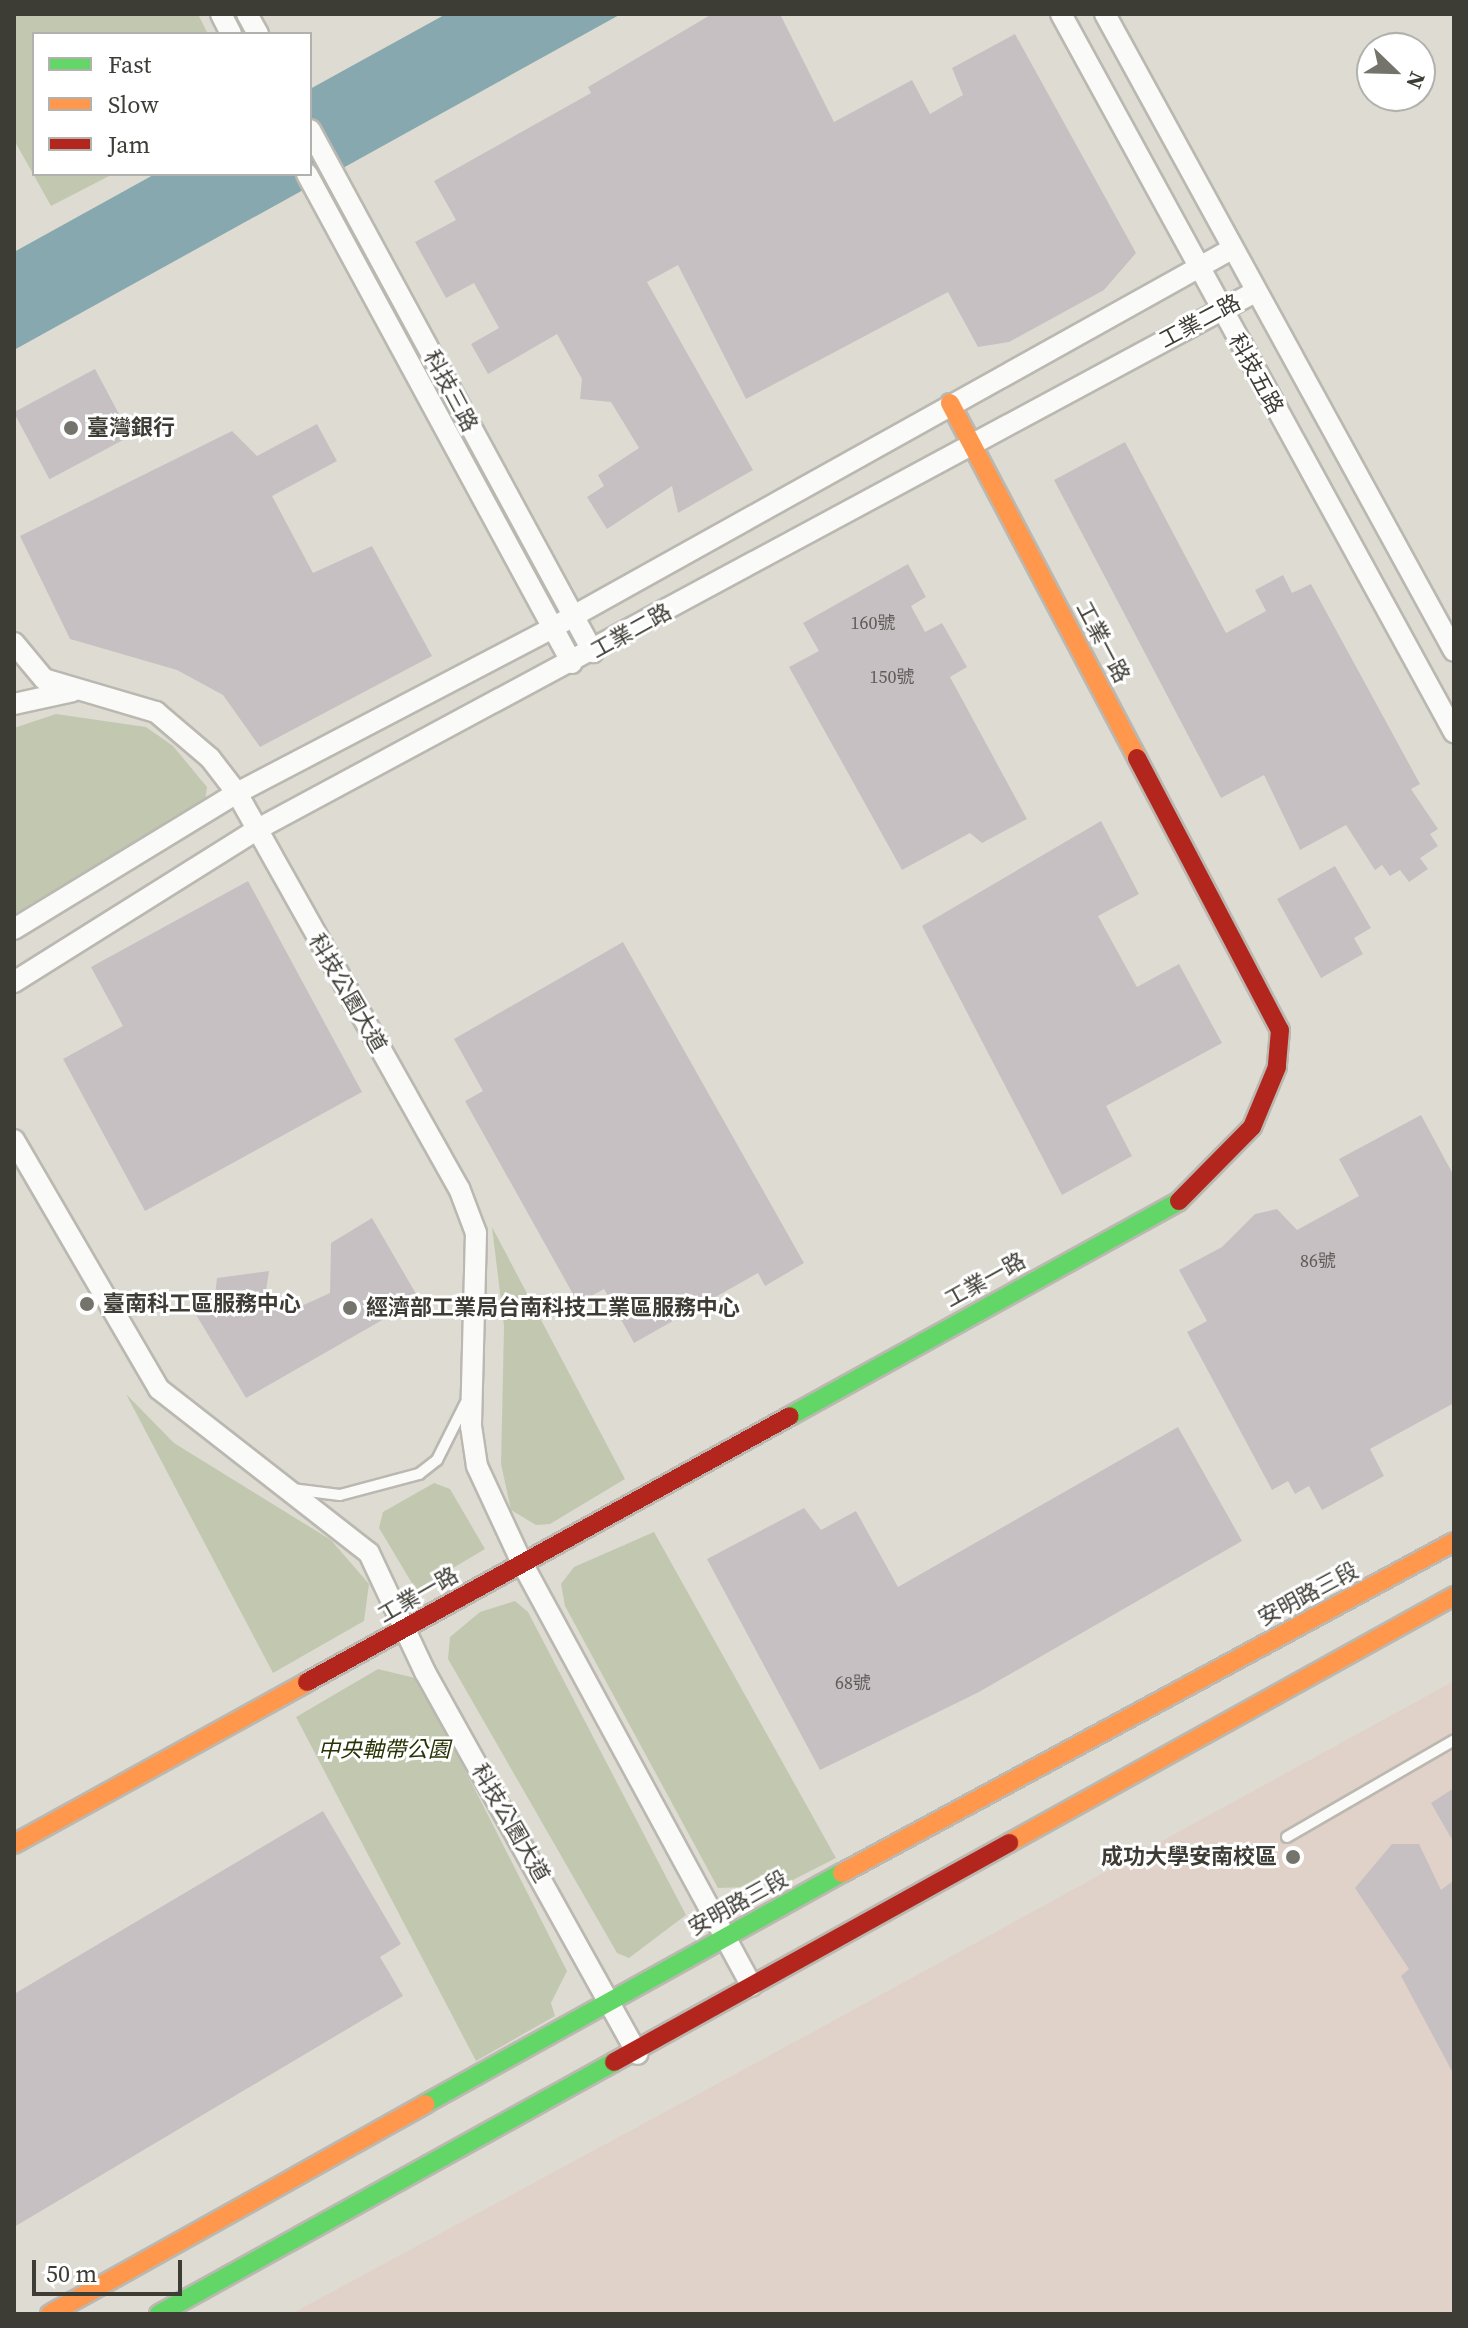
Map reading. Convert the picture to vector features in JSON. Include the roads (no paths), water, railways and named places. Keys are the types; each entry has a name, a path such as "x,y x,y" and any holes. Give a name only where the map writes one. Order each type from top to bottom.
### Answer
{"main road":[{"name":"工業一路","path":"14,1844 1196,1192 1252,1127 1277,1067 1280,1030 950,403"},
{"name":"安明路三段","path":"50,2314 613,2003 726,1936 1454,1542"},
{"path":"159,2314 638,2054 752,1986 1454,1596"}],"street":[{"path":"221,14 230,32"},
{"path":"247,14 257,32"},
{"name":"科技五路","path":"1061,14 1195,267 1454,732"},
{"name":"科技五路","path":"1105,14 1230,250 1454,651"},
{"name":"科技三路","path":"312,134 593,652"},
{"name":"科技三路","path":"308,176 572,663"},
{"name":"工業二路","path":"14,929 237,793 552,628 950,403 1230,250"},
{"name":"工業二路","path":"14,982 256,830 593,652 1255,292"},
{"name":"科技公園大道","path":"14,643 44,679 156,712 185,730 237,793 459,1188 476,1233 471,1386 477,1466 522,1563 752,1986"},
{"name":"科技公園大道","path":"14,704 77,690"},
{"name":"科技公園大道","path":"14,1140 159,1389 369,1553 406,1630 613,2003 638,2054"}],"lane":[{"name":"科技公園大道","path":"290,1489 340,1495 419,1474 449,1442 471,1386"},
{"path":"1287,1837 1454,1740"}],"water":[{"path":"446,14 621,14 14,350 14,252 151,176 312,176 312,88"}],"place":[{"name":"臺灣銀行","path":"71,428"},
{"name":"臺南科工區服務中心","path":"87,1304"},
{"name":"經濟部工業局台南科技工業區服務中心","path":"350,1308"},
{"name":"成功大學安南校區","path":"1293,1857"}],"park label":[{"name":"中央軸帶公園","path":"384,1750"}]}
